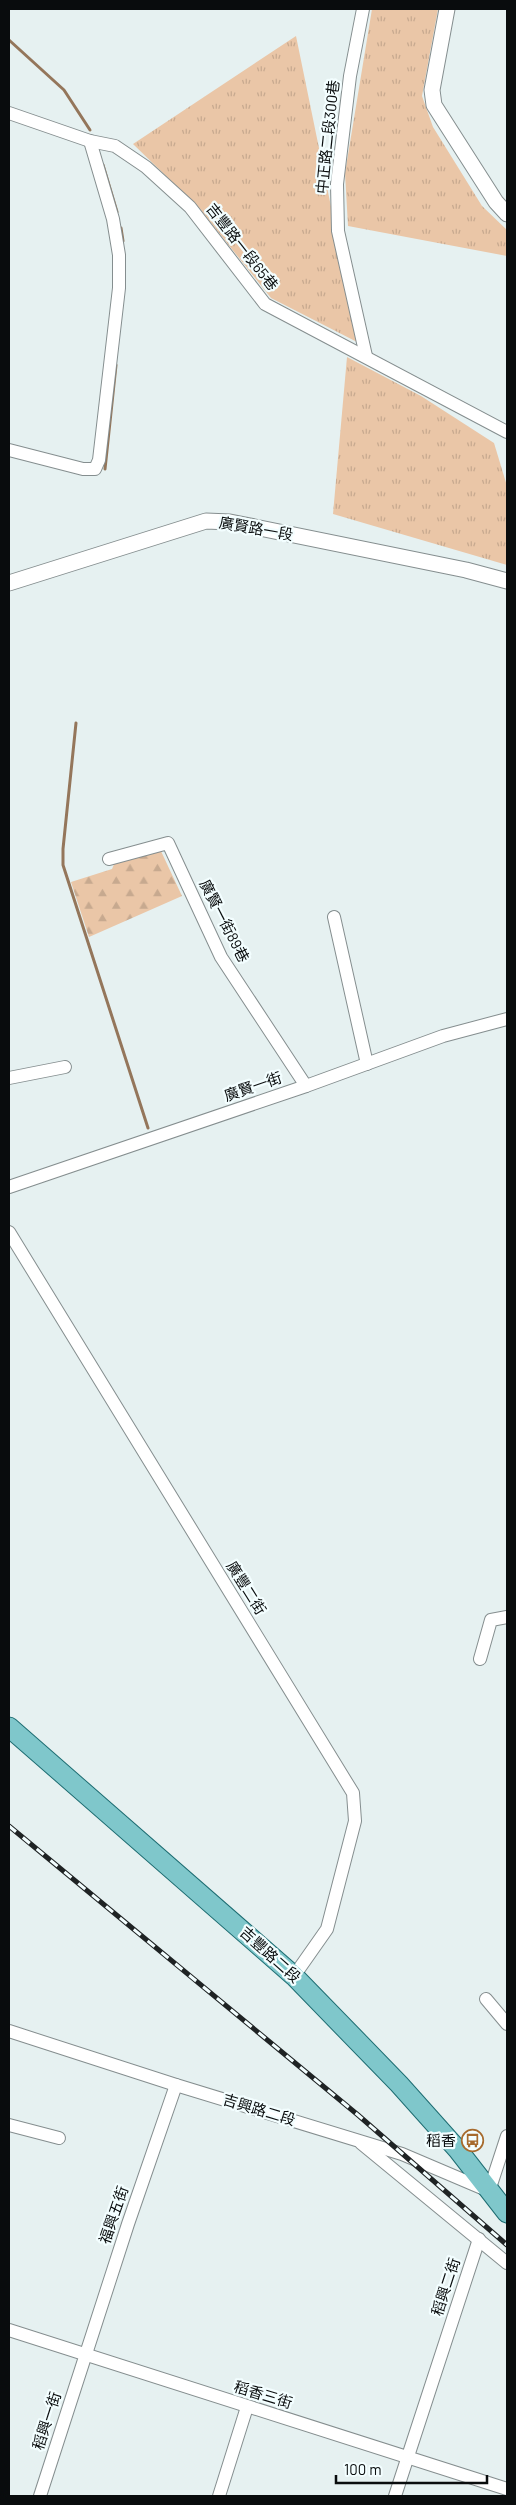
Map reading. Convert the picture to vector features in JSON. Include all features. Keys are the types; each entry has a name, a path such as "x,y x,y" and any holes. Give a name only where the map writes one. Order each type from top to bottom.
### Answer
{"main road":[{"name":"吉豐路二段","path":"9,1727 294,1976 399,2084 458,2150 489,2191 507,2208"}],"street":[{"name":"中正路二段300巷","path":"363,9 350,76 337,184 338,231 366,356"},
{"path":"447,9 432,90 434,105 496,202 507,214"},
{"name":"吉豐路一段65巷","path":"9,113 90,141 115,146 146,167 190,207 265,304 507,432"},
{"path":"9,450 83,469 95,469 99,460 119,288 118,255 113,219 90,141"},
{"name":"廣賢路一段","path":"9,582 206,521 230,522 456,568 507,581"},
{"name":"廣賢一街89巷","path":"110,859 168,843 222,957 306,1086"},
{"path":"334,917 367,1064"},
{"name":"廣賢一街","path":"9,1188 306,1086 443,1036 507,1019"},
{"path":"9,1078 65,1067"},
{"name":"廣豐二街","path":"9,1232 353,1793 355,1821 327,1929 294,1976"},
{"path":"480,1659 491,1620 507,1617"},
{"path":"486,1999 507,2024"},
{"name":"吉興路二段","path":"9,2031 176,2085 402,2154 489,2191"},
{"name":"福興五街","path":"85,2355 176,2085"},
{"path":"9,2125 59,2138"},
{"path":"489,2191 507,2136"},
{"path":"355,2139 507,2263"},
{"name":"稻興二街","path":"395,2496 479,2239"},
{"name":"稻香三街","path":"9,2330 507,2489"},
{"name":"稻興一街","path":"40,2496 85,2355"},
{"path":"219,2496 248,2407"}],"green space":[{"path":"372,9 438,9 422,96 433,127 482,206 507,230 507,256 348,226 345,173"},
{"path":"296,36 359,343 271,298 199,208 133,144"},
{"path":"347,357 421,396 494,443 507,486 507,565 333,514"},
{"path":"160,849 182,896 89,937 71,882 112,869 115,862"}],"waterway":[{"path":"9,40 64,90 90,130"},
{"path":"103,165 117,212"},
{"path":"121,228 123,241"},
{"path":"105,469 116,365"},
{"path":"76,723 63,865 148,1128"}],"railway":[{"path":"9,1826 358,2115 507,2245"}],"place":[{"name":"稻香","path":"472,2141"}]}
